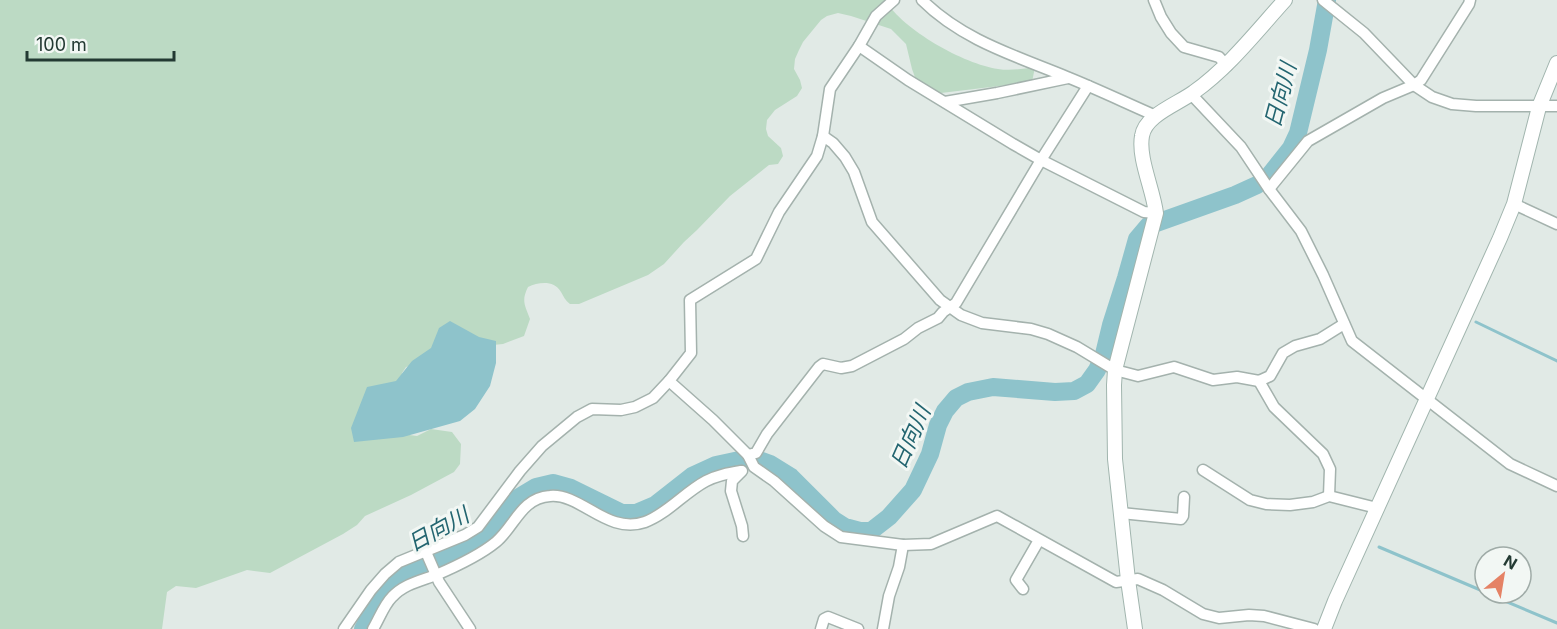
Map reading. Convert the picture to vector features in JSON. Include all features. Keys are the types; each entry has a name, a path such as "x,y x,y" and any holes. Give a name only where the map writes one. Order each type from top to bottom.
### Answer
{"street":[{"path":"344,629 371,590 399,562 465,535 478,527 542,446 577,417 592,409 621,410 635,407 652,398 669,381 691,353 690,300 756,259 779,212 817,156 823,136 830,89 859,46 876,15 894,0"},
{"path":"1154,0 1171,33 1184,47 1219,57 1227,66"},
{"path":"1135,629 1115,459 1111,368 1156,215 1142,152 1142,134 1149,122 1156,116 1214,78 1227,66 1285,0"},
{"path":"1323,0 1364,33 1414,85 1432,97 1452,104 1476,106 1557,106"},
{"path":"1269,189 1308,141 1383,98 1421,80 1470,0"},
{"path":"930,3 951,25 977,40 1156,116"},
{"path":"859,46 945,102 1041,160 1144,212 1156,215"},
{"path":"1324,629 1514,204 1539,107 1557,63"},
{"path":"945,102 1070,78"},
{"path":"748,455 756,453 767,434 823,364 842,368 852,366 904,339 918,328 938,318 956,303 1088,86"},
{"path":"1191,94 1241,147 1301,231 1352,341 1510,464 1557,486"},
{"path":"823,136 833,143 854,172 872,222 940,300 961,315 982,322 1048,334 1077,347 1111,368 1138,376 1174,367 1213,380 1237,377 1259,381 1270,376 1283,353 1295,346 1320,339 1344,324"},
{"path":"1514,204 1557,224"},
{"path":"669,381 748,455 754,467 774,481 824,526 841,537 903,545 932,544 997,516 1116,582 1137,579 1163,590 1203,614 1219,618 1264,616 1314,629"},
{"path":"1259,381 1274,407 1323,454 1330,469 1329,496"},
{"path":"373,629 391,598 410,584 468,561 497,541 532,500 551,495 566,498 609,520 626,524 644,522 658,515 706,481 754,467"},
{"path":"1203,470 1250,500 1266,504 1290,505 1312,502 1329,496 1377,508"},
{"path":"741,471 732,481 731,491 743,536"},
{"path":"1121,513 1180,519 1183,516 1184,497"},
{"path":"1023,589 1016,580 1039,540"},
{"path":"883,629 889,596 899,567 903,545"},
{"path":"426,552 439,582 470,629"},
{"path":"821,629 824,619 828,617 852,628"}],"green space":[{"path":"0,0 885,0 905,23 952,53 984,66 1003,70 1035,67 1032,82 941,93 916,80 906,44 891,29 838,13 827,16 803,42 795,59 794,69 802,88 797,96 775,110 767,120 768,136 781,148 783,156 778,164 769,165 730,196 664,264 648,275 579,304 570,304 554,285 541,283 532,285 528,287 525,296 524,303 530,319 524,336 503,344 431,351 414,365 406,367 402,373 394,433 417,436 431,429 452,432 461,444 460,464 454,472 365,516 357,525 343,534 270,573 247,570 196,588 176,586 167,592 162,629 0,629"}],"water":[{"path":"450,321 479,337 496,341 496,363 490,386 475,409 460,421 403,437 354,442 351,428 367,387 396,381 412,361 431,348 439,328"}],"waterway":[{"name":"日向川","path":"363,629 382,592 395,580 458,551 478,539 491,529 516,499 536,487 553,483 571,488 622,513 636,513 655,505 692,476 716,465 744,459 759,460 791,477 834,520 845,527 871,531 889,517 913,490 930,454 938,425 945,411 956,398 968,392 993,387 1055,392 1074,391 1087,384 1104,354 1137,239 1148,226 1235,195 1268,177 1291,148 1298,133 1318,50 1327,0"},
{"path":"1476,322 1557,361"},
{"path":"1379,547 1473,587"},
{"path":"1514,605 1557,623"}]}
